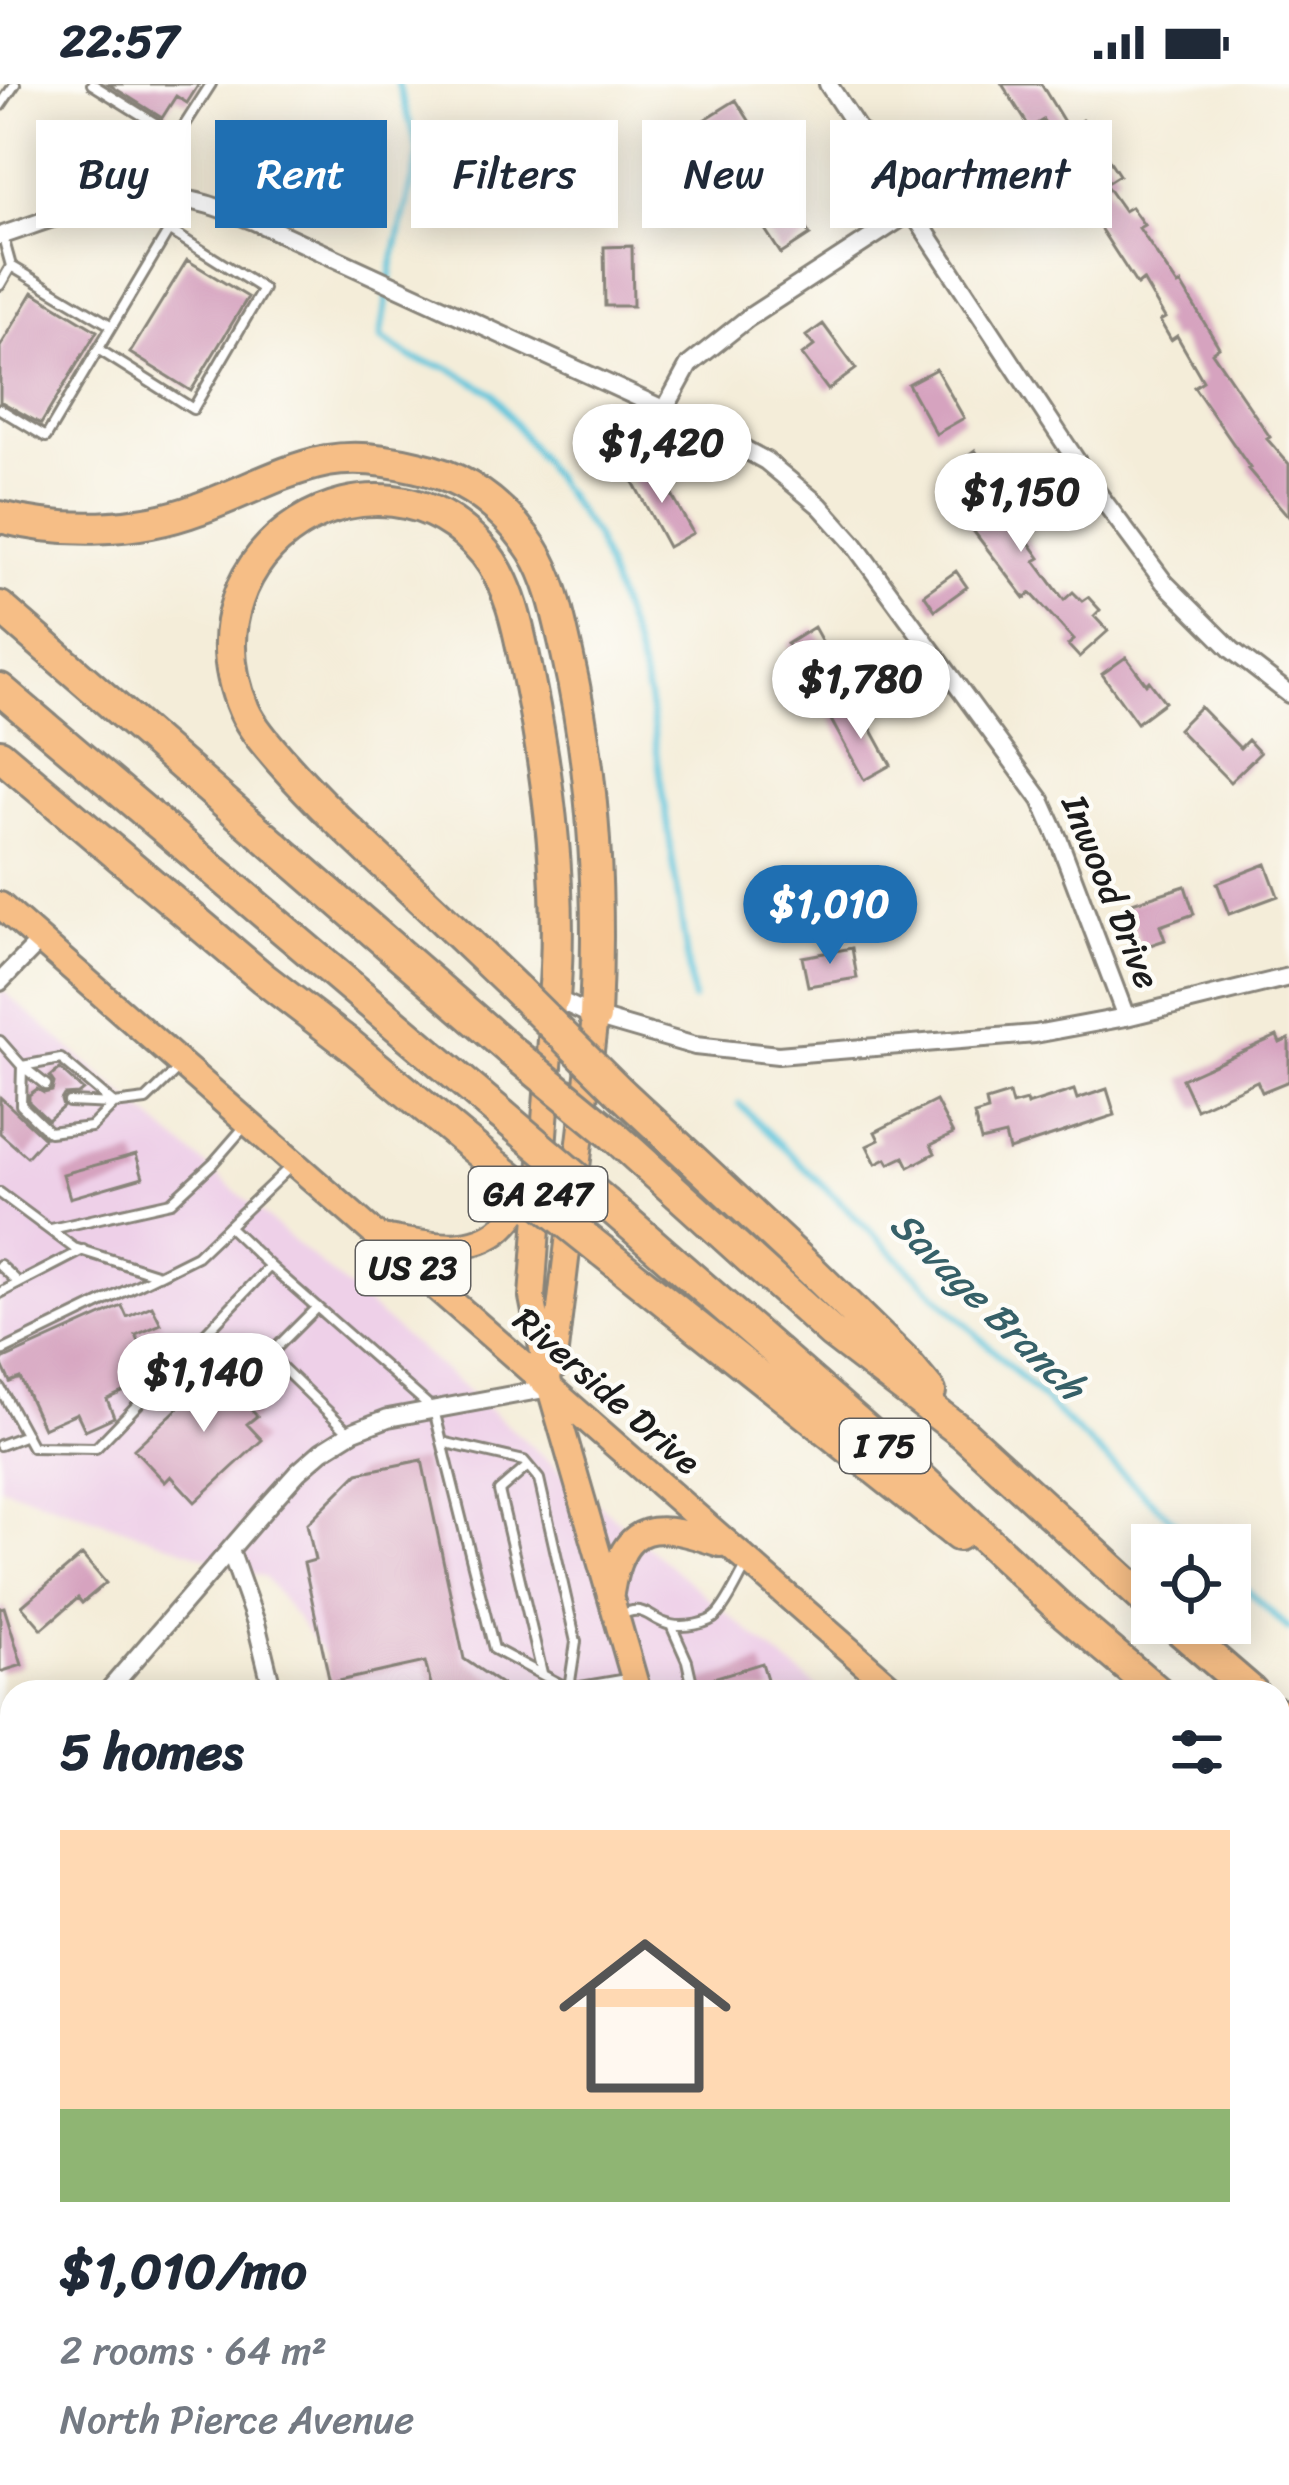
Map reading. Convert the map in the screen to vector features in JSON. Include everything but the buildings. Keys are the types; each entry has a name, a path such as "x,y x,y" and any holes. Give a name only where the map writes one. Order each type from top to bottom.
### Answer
{"highway":[{"path":"0,517 50,526 149,523 330,460 388,459 435,471 485,496 506,514 535,552 548,583 577,694 596,841 595,1017"},
{"path":"554,998 557,900 540,736 509,598 487,555 458,527 402,503 369,501 325,510 297,523 266,549 248,574 230,633 232,667 244,712 269,748 319,805 904,1361 964,1434"},
{"name":"I 75","path":"0,607 613,1136 832,1333 964,1434 1131,1587"},
{"name":"I 75","path":"0,689 607,1204 902,1460 1144,1680"},
{"path":"0,755 263,978 496,1166 918,1506 1066,1614"},
{"path":"1196,1644 1238,1680"}],"main road":[{"name":"Riverside Drive","path":"0,905 882,1680"},
{"name":"GA 247","path":"554,998 532,1297 550,1388 635,1680"},
{"name":"GA 247","path":"550,1388 595,1017"},
{"path":"376,1237 453,1246 476,1242 506,1225 539,1179"},
{"path":"614,1606 615,1567 621,1553 643,1533 673,1530 740,1555"}],"street":[{"path":"828,84 852,120"},
{"name":"Inwood Drive","path":"191,200 254,221 665,410 766,461 820,506 853,543 1041,800 1126,1017"},
{"name":"Inwood Drive","path":"1,235 36,224"},
{"path":"665,410 689,365 748,318 887,228"},
{"path":"924,228 1097,492 1164,582 1232,650 1289,694"},
{"path":"0,982 40,940"},
{"path":"554,998 595,1017 695,1046 778,1054 1019,1035 1126,1017 1289,976"},
{"path":"117,1680 298,1472 322,1451 388,1418 550,1388"},
{"path":"230,1550 270,1680"}],"lane":[{"path":"0,106 14,84"},
{"path":"92,84 150,120"},
{"path":"188,120 211,84"},
{"path":"0,409 46,436 169,230 263,289 193,410 98,350"},
{"path":"1,235 11,266 112,326"},
{"path":"0,285 11,266"},
{"path":"0,1041 46,1085"},
{"path":"22,1066 61,1059 114,1104"},
{"path":"69,1102 146,1100 182,1065"},
{"path":"22,1066 21,1106 49,1132 91,1127 114,1104"},
{"path":"49,1229 171,1202 248,1123"},
{"path":"0,1352 197,1256 293,1164"},
{"path":"0,1193 74,1248 159,1275"},
{"path":"228,1226 434,1410 494,1649 553,1680"},
{"path":"0,1293 82,1250"},
{"path":"0,1265 19,1283"},
{"path":"0,1388 32,1447 96,1448 270,1266"},
{"path":"317,1307 269,1354 350,1433"},
{"path":"0,1445 26,1435"},
{"path":"442,1442 524,1460 539,1479 576,1642 570,1680"},
{"path":"528,1466 499,1491 542,1674"},
{"path":"614,1606 645,1611 671,1625 716,1618 740,1555"},
{"path":"671,1625 691,1680"}],"shaded area":[{"path":"0,988 808,1680 343,1680 265,1577 0,1486"}],"waterway":[{"name":"Savage Branch","path":"398,84 419,153 393,261 381,338 413,359 449,368 493,393 595,536 649,698 693,1000"},
{"name":"Savage Branch","path":"739,1104 1176,1524"},
{"name":"Savage Branch","path":"1251,1594 1289,1629"}]}
